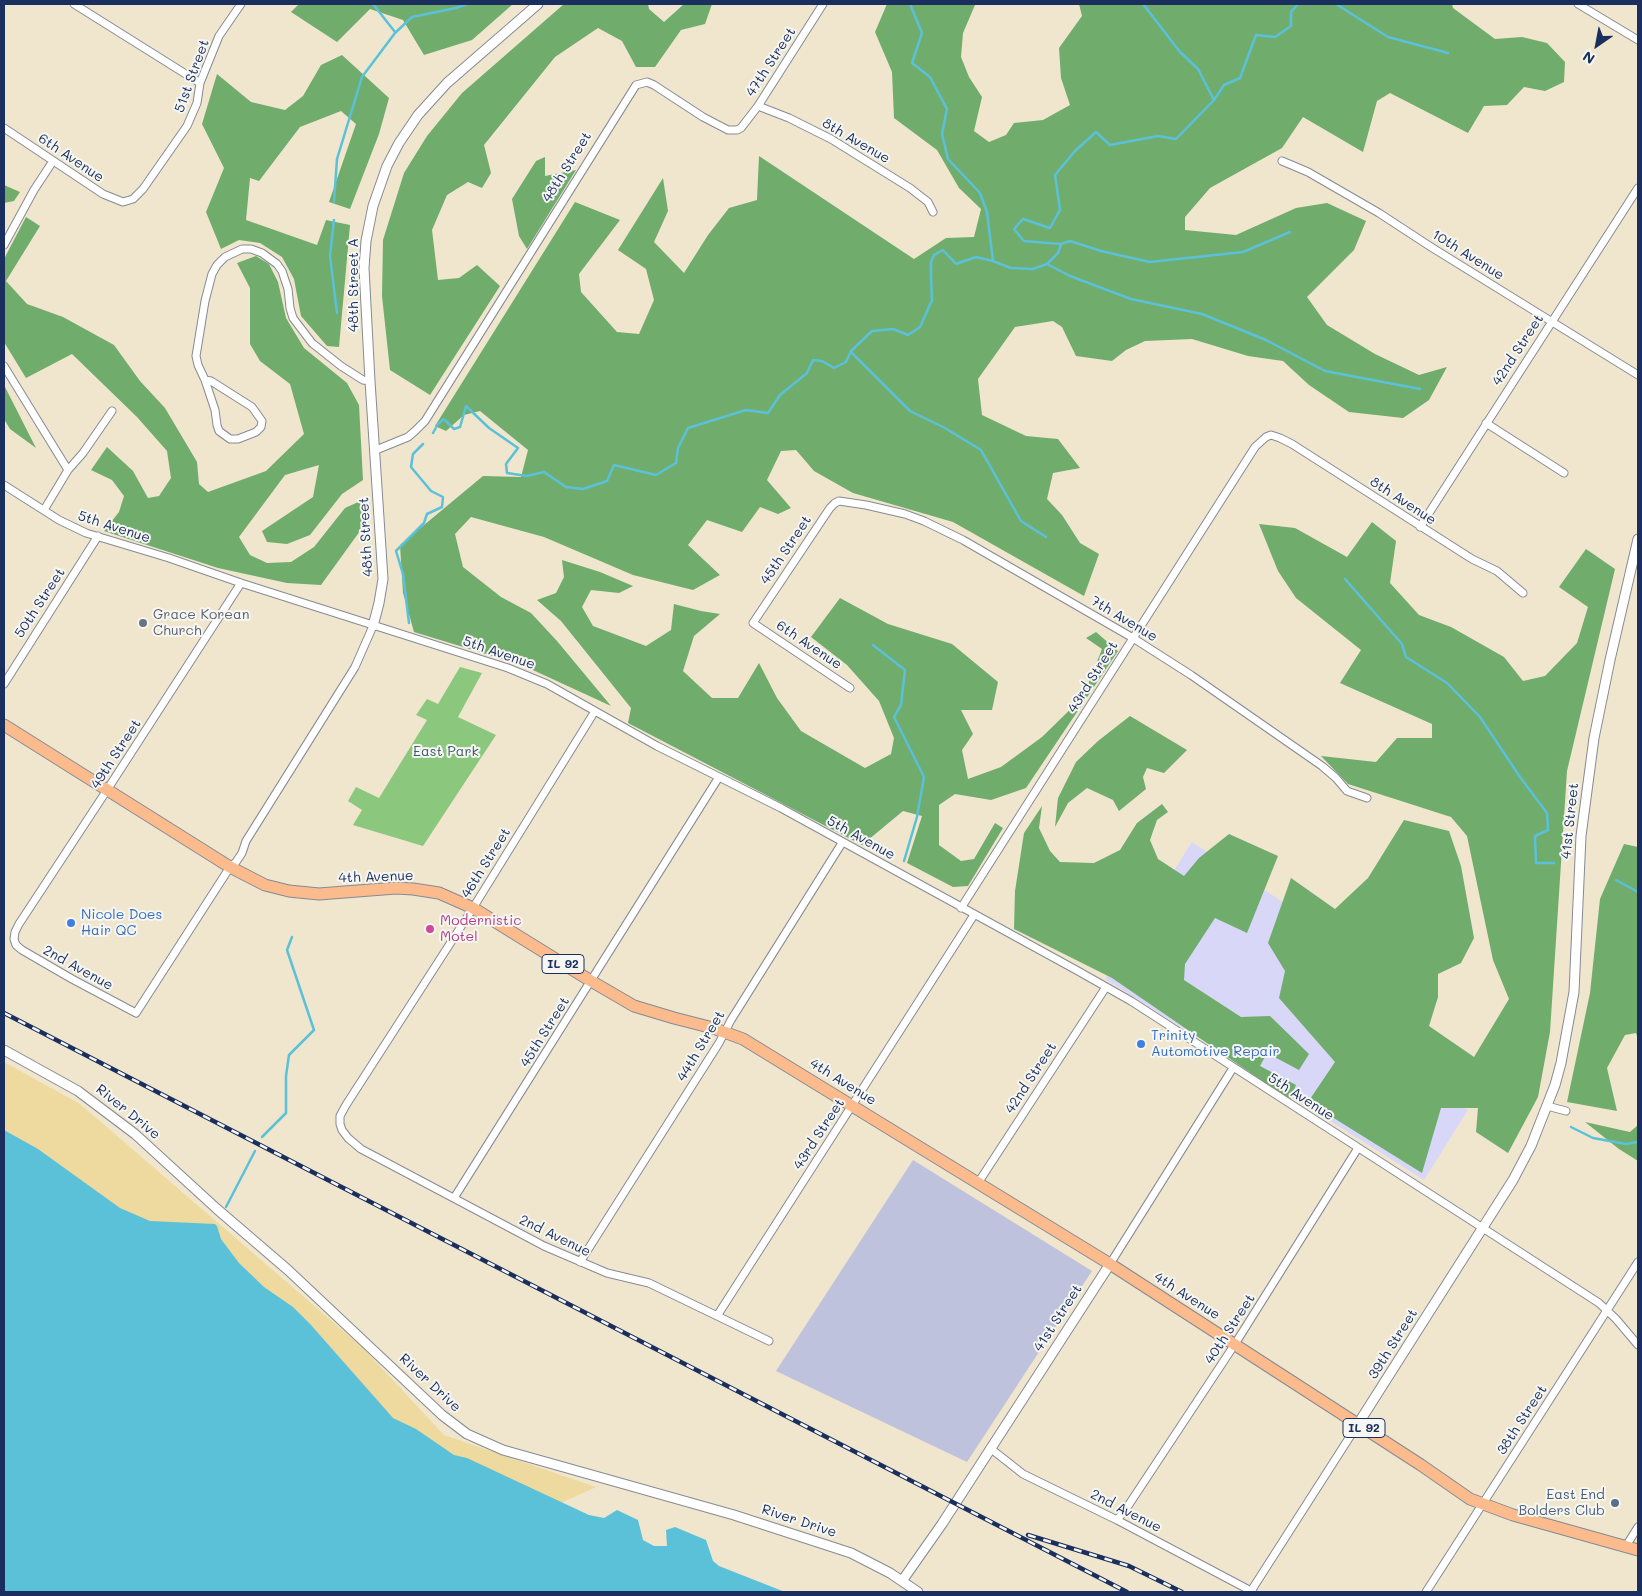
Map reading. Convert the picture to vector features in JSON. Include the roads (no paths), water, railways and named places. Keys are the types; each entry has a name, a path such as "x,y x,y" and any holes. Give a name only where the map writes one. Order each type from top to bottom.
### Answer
{"main road":[{"name":"4th Avenue","path":"4,725 230,867 265,884 289,891 318,894 396,888 439,893 473,908 591,982 634,1006 743,1039 1110,1264 1421,1465 1470,1499 1513,1515 1638,1550"}],"street":[{"path":"74,4 200,83"},
{"name":"51st Street","path":"127,201 133,199 143,189 187,126 196,103 200,83 219,36 241,4"},
{"name":"48th Street A","path":"376,450 364,268 366,241 373,206 387,166 407,130 431,99 538,4"},
{"name":"47th Street","path":"640,83 648,82 728,130 737,130 741,128 758,106 823,4"},
{"path":"1578,4 1638,40"},
{"name":"48th Street","path":"136,1013 230,867 242,853 246,841 356,667 374,626 383,579 376,450 408,437 425,421 631,91 636,84 640,83"},
{"name":"8th Avenue","path":"758,106 789,118 830,139 916,192 928,202 933,212"},
{"name":"6th Avenue","path":"4,128 103,194 116,201 127,201"},
{"name":"10th Avenue","path":"1282,160 1308,172 1371,208 1638,374"},
{"path":"4,245 34,190 53,161"},
{"name":"42nd Street","path":"1420,527 1638,188"},
{"path":"205,380 212,381 252,407 262,421 261,427 256,432 238,439 230,438 219,431 216,426 215,410 196,356 203,309 210,280 217,265 225,257 242,248 262,253 277,264 282,271 288,289 293,318 312,343 341,366 363,380 370,381"},
{"path":"4,366 68,470"},
{"path":"44,510 68,470 83,453 112,411"},
{"path":"1486,424 1564,473"},
{"name":"8th Avenue","path":"1266,437 1271,435 1292,444 1420,527 1472,559 1497,571 1523,593"},
{"name":"43rd Street","path":"961,908 1255,447 1266,437"},
{"name":"5th Avenue","path":"4,485 73,528 528,676 547,684 657,746 781,808 1131,1001 1599,1303 1638,1346"},
{"name":"7th Avenue","path":"847,502 905,514 963,540 1132,638 1191,675 1298,748 1336,778 1347,791 1366,798"},
{"name":"45th Street","path":"753,623 830,508 834,503 847,502"},
{"name":"50th Street","path":"4,684 98,536"},
{"name":"41st Street","path":"1547,1106 1561,1062 1574,992 1581,836 1594,738 1638,539"},
{"name":"49th Street","path":"14,939 19,924 241,583"},
{"name":"6th Avenue","path":"753,623 850,688"},
{"name":"46th Street","path":"342,1130 340,1116 346,1105 473,908 595,711"},
{"name":"45th Street","path":"454,1198 719,777"},
{"name":"44th Street","path":"580,1262 719,1043 842,843"},
{"name":"43rd Street","path":"717,1316 974,915"},
{"name":"2nd Avenue","path":"14,939 16,944 30,955 136,1013"},
{"name":"42nd Street","path":"978,1182 1106,986"},
{"name":"River Drive","path":"4,1050 78,1091 134,1134 295,1276 442,1415 467,1434 503,1450 734,1515 851,1553 890,1573 918,1592"},
{"name":"41st Street","path":"902,1581 942,1524 1110,1264 1233,1068"},
{"path":"1547,1106 1566,1111"},
{"name":"39th Street","path":"1252,1592 1513,1180 1531,1146 1547,1106"},
{"name":"2nd Avenue","path":"342,1130 361,1149 544,1246 607,1273 649,1283 769,1342"},
{"name":"40th Street","path":"1117,1520 1126,1510 1235,1344 1358,1148"},
{"name":"38th Street","path":"1426,1592 1638,1262"},
{"name":"2nd Avenue","path":"990,1448 1023,1474 1117,1520 1252,1592"},
{"path":"1626,1546 1638,1527"}],"water":[{"path":"4,1130 38,1149 120,1208 150,1221 215,1224 221,1239 239,1263 264,1287 293,1307 311,1325 393,1418 416,1429 454,1455 467,1458 589,1515 604,1518 617,1510 638,1520 643,1540 654,1546 667,1546 666,1530 675,1527 706,1540 713,1561 719,1566 785,1592 4,1592"}],"waterway":[{"path":"373,4 395,32"},
{"path":"334,202 337,159 362,77 395,33 412,17 467,4"},
{"path":"910,4 922,33 912,63 930,77 947,109 942,134 948,159 980,193 987,212 993,261"},
{"path":"1143,4 1180,52 1198,69 1214,100"},
{"path":"433,433 438,424 444,419 454,429 460,427 466,406 489,428 518,448 506,464 507,473 527,476 544,472 566,487 583,489 607,481 614,465 656,475 676,463 678,448 688,428 746,410 768,413 780,395 807,373 813,360 822,361 834,368 846,362 851,351 872,331 893,329 908,335 920,327 932,300 931,262 934,255 943,250 956,264 976,257 1011,268 1033,269 1047,264 1058,253 1061,244 1024,241 1014,229 1023,219 1050,228 1060,210 1055,175 1075,151 1096,132 1110,145 1158,136 1176,139 1214,100 1224,85 1240,78 1256,35 1275,37 1291,26 1291,12 1298,4"},
{"path":"1336,4 1388,37 1448,53"},
{"path":"334,220 330,256 337,313"},
{"path":"1061,244 1070,241 1101,251 1150,262 1243,252 1290,232"},
{"path":"1047,264 1070,276 1131,299 1202,314 1266,340 1325,371 1420,389"},
{"path":"851,352 910,411 945,428 981,450 1021,521 1046,537"},
{"path":"409,623 403,574 396,551 424,523 427,514 442,507 443,497 431,491 411,467 413,454 423,444"},
{"path":"1345,579 1402,644 1406,657 1447,683 1480,717 1520,777 1547,813 1548,830 1535,836 1536,863 1554,863"},
{"path":"873,645 905,670 901,705 894,717 924,777 917,817 904,861"},
{"path":"1616,880 1638,892"},
{"path":"262,1137 286,1113 286,1076 289,1055 314,1030 287,950 292,937"},
{"path":"1571,1127 1593,1138 1626,1144 1638,1142"},
{"path":"226,1207 255,1151"}],"railway":[{"path":"4,1013 1127,1592"},
{"path":"1028,1535 1129,1566 1182,1592"}],"place":[{"name":"Grace Korean Church","path":"143,623"},
{"name":"Nicole Does Hair QC","path":"71,923"},
{"name":"Modernistic Motel","path":"430,929"},
{"name":"Trinity Automotive Repair","path":"1141,1044"},
{"name":"East End Bolders Club","path":"1615,1503"}],"park label":[{"name":"East Park","path":"446,752"}]}
